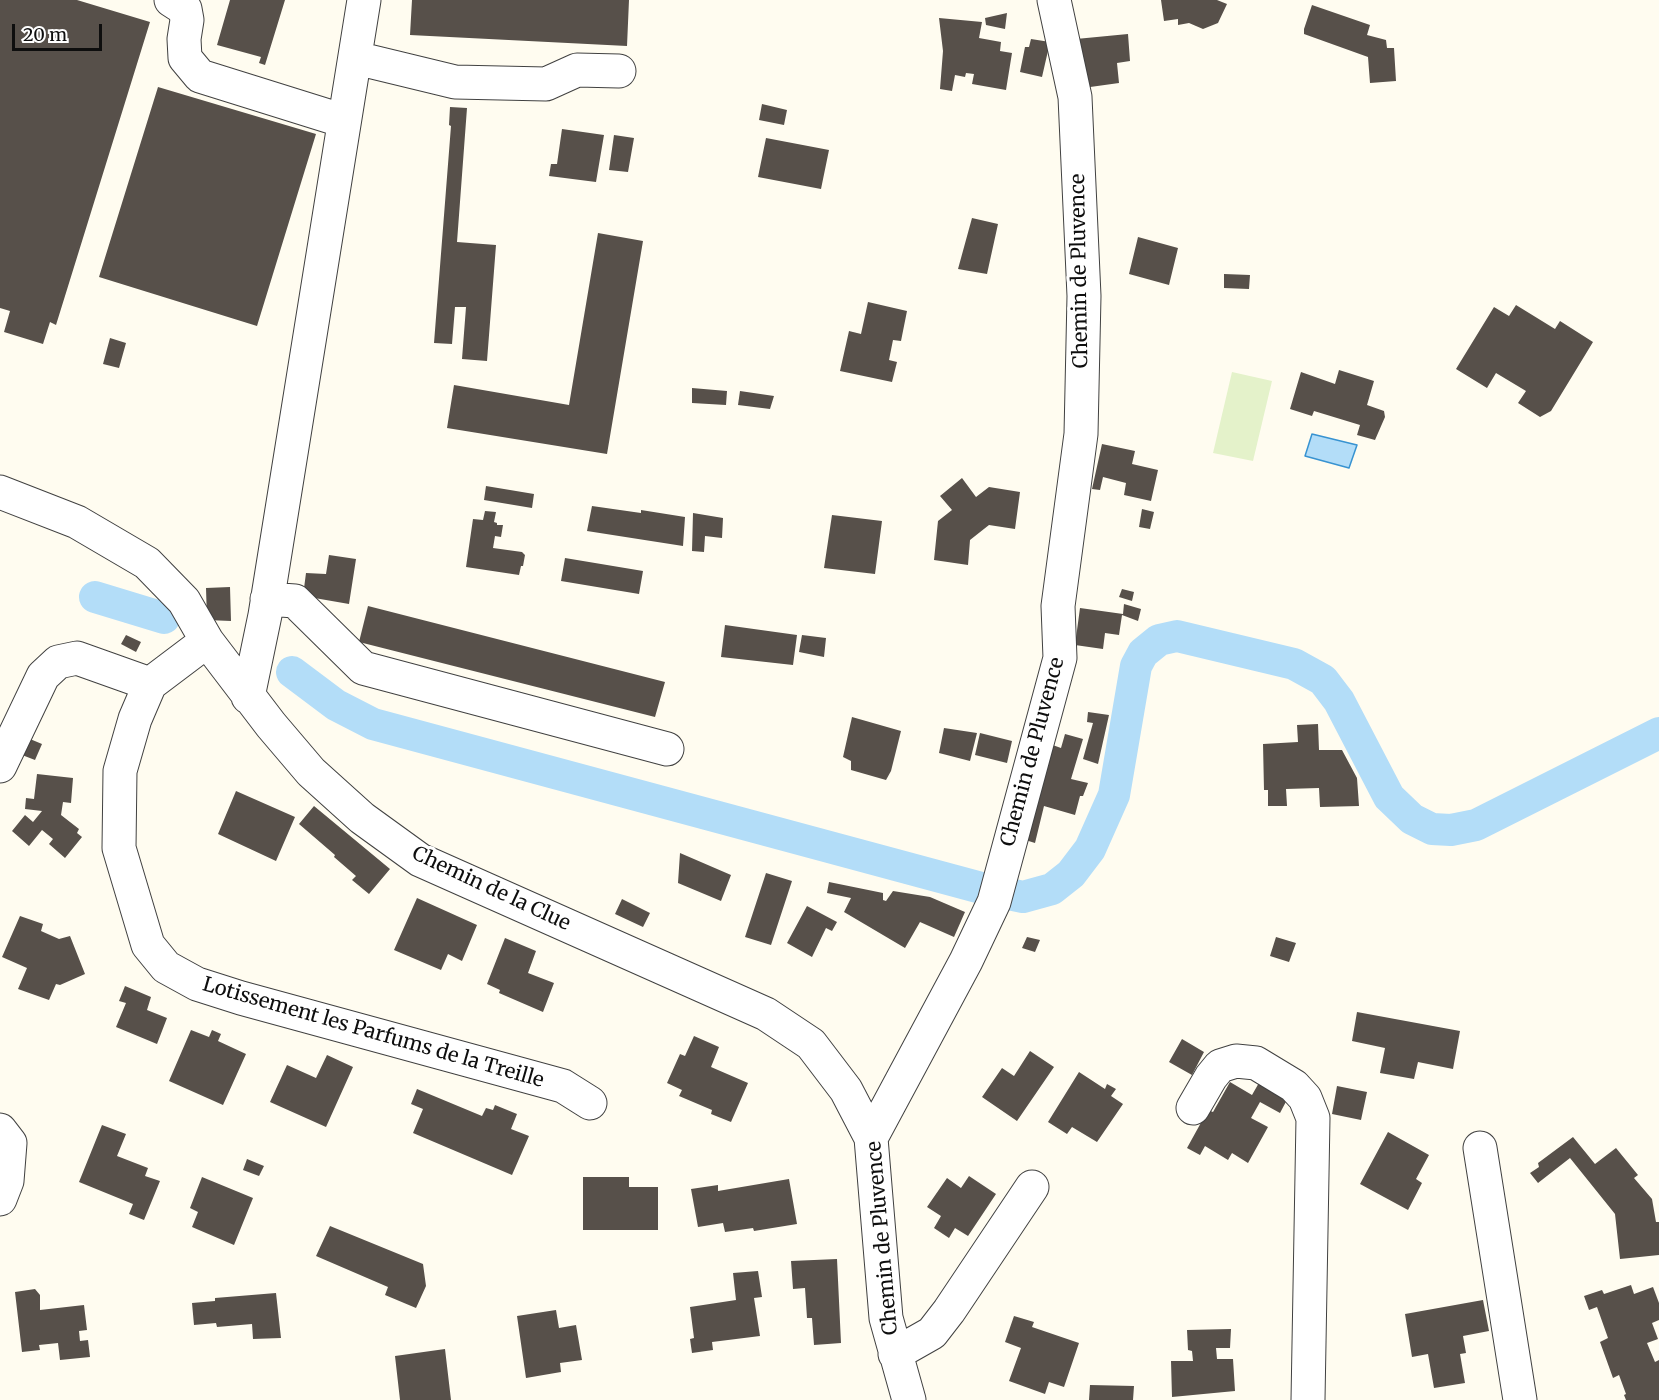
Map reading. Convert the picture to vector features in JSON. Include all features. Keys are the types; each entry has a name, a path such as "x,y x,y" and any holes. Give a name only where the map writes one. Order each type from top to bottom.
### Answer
{"street":[{"path":"171,0 185,9 187,20 184,39 185,58 200,76 344,121"},
{"path":"248,697 267,599 364,0"},
{"name":"Chemin de Pluvence","path":"909,1400 886,1318 871,1138 966,961 998,888 1060,658 1058,606 1081,434 1084,296 1075,97 1054,0"},
{"path":"356,58 455,82 546,84 577,70 619,72"},
{"name":"Chemin de la Clue","path":"0,492 77,522 147,563 184,601 207,641 248,697 311,771 362,818 420,860 766,1014 811,1044 846,1090 871,1138"},
{"path":"267,599 295,601 363,668 667,749"},
{"name":"Lotissement les Parfums de la Treille","path":"207,641 150,684 135,718 120,771 119,848 148,945 166,967 197,984 241,998 563,1086 590,1104"},
{"path":"0,766 43,676 58,662 77,658 150,684"},
{"path":"1192,1108 1220,1065 1236,1061 1256,1063 1294,1086 1305,1098 1313,1118 1308,1400"},
{"path":"0,1130 10,1143 7,1181 0,1199"},
{"path":"1480,1148 1520,1400"},
{"path":"895,1354 932,1334 1032,1187"}],"green space":[{"path":"1232,372 1272,381 1253,461 1213,453"}],"water":[{"path":"1312,434 1357,445 1349,468 1305,456"}],"building":[{"path":"0,0 77,0 150,22 56,325 50,322 43,344 4,332 10,311 0,308"},
{"path":"230,0 285,0 265,65 259,63 261,57 217,45"},
{"path":"412,0 629,0 627,46 410,35"},
{"path":"1161,0 1217,0 1227,4 1218,23 1203,29 1189,23 1178,25 1178,19 1164,21"},
{"path":"1312,5 1370,25 1367,35 1386,40 1387,48 1394,48 1396,81 1370,83 1368,57 1304,34"},
{"path":"1007,13 1005,29 986,25 985,18"},
{"path":"939,18 982,22 979,38 1001,42 1000,51 1012,53 1006,90 972,84 974,74 966,73 965,77 955,75 952,91 940,89 943,51"},
{"path":"1128,34 1130,61 1117,63 1119,83 1083,88 1076,39"},
{"path":"1031,39 1050,42 1042,77 1020,72 1025,47 1029,47"},
{"path":"158,87 316,134 257,326 99,277"},
{"path":"762,104 787,110 784,125 759,120"},
{"path":"450,107 467,108 457,242 496,245 487,361 462,359 466,307 455,307 452,344 434,343 451,126 449,125"},
{"path":"562,129 604,135 596,182 549,176 551,164 557,164"},
{"path":"614,135 634,138 628,172 609,170"},
{"path":"766,138 829,150 821,189 758,177"},
{"path":"972,218 998,224 987,274 958,269"},
{"path":"598,233 643,241 607,454 447,428 454,385 569,405"},
{"path":"1138,237 1178,248 1169,285 1129,274"},
{"path":"1224,274 1250,275 1249,289 1224,288"},
{"path":"868,302 907,311 901,341 893,340 889,360 897,362 892,382 840,371 849,331 861,334"},
{"path":"1516,305 1555,329 1560,321 1593,342 1551,411 1540,417 1518,403 1526,391 1496,373 1487,388 1456,369 1494,307 1509,316"},
{"path":"110,338 126,343 119,368 103,364"},
{"path":"1339,370 1374,381 1367,405 1384,411 1385,417 1375,440 1357,435 1360,425 1314,411 1312,416 1290,409 1301,372 1335,384"},
{"path":"692,388 727,391 726,405 692,403"},
{"path":"740,391 774,396 770,409 738,405"},
{"path":"1102,444 1135,451 1132,464 1158,470 1151,501 1124,495 1126,483 1103,477 1100,490 1092,489"},
{"path":"962,478 976,497 989,487 1020,492 1015,529 989,525 970,540 968,565 934,560 938,521 952,510 940,496"},
{"path":"486,486 534,494 532,508 484,500"},
{"path":"592,506 685,517 683,546 587,531"},
{"path":"1142,509 1154,512 1150,529 1139,527"},
{"path":"485,511 496,512 494,522 497,525 503,525 501,537 495,536 493,548 522,552 525,555 519,575 466,567 473,519 483,520"},
{"path":"693,513 723,518 722,538 705,536 704,552 692,551"},
{"path":"832,515 882,521 875,574 824,568"},
{"path":"329,555 356,559 349,604 303,596 306,573 326,574"},
{"path":"565,558 643,571 639,594 561,581"},
{"path":"230,587 231,621 207,620 206,588"},
{"path":"1122,589 1134,592 1132,601 1119,597"},
{"path":"1124,604 1141,609 1138,621 1122,615 1119,635 1105,633 1103,649 1075,645 1080,608 1123,614"},
{"path":"368,606 665,682 655,717 359,642"},
{"path":"725,625 797,635 793,665 721,657"},
{"path":"126,635 141,642 136,652 121,644"},
{"path":"802,635 826,638 824,657 799,652"},
{"path":"1088,712 1109,715 1098,764 1083,759 1093,723 1087,722"},
{"path":"852,717 901,731 891,771 886,780 851,770 851,761 843,757"},
{"path":"1318,724 1319,750 1342,750 1357,778 1359,806 1320,807 1319,788 1286,789 1287,806 1268,806 1268,790 1264,790 1263,744 1298,742 1297,725"},
{"path":"944,728 977,733 970,761 939,753"},
{"path":"980,733 1012,741 1007,763 975,755"},
{"path":"1065,734 1083,739 1071,779 1088,783 1083,796 1080,796 1075,815 1044,806 1035,843 1019,838 1047,743 1061,748"},
{"path":"30,739 42,744 35,760 22,755"},
{"path":"37,774 73,778 71,803 63,802 61,815 79,829 77,833 82,837 65,858 49,844 53,839 42,830 29,846 12,831 25,815 33,822 42,811 25,809 26,798 34,799"},
{"path":"236,791 295,817 276,861 218,834"},
{"path":"314,806 390,869 369,894 352,880 356,876 334,857 335,855 299,824"},
{"path":"680,853 731,875 721,901 678,883"},
{"path":"766,873 792,881 771,945 745,937"},
{"path":"829,882 883,893 883,900 886,901 893,891 930,897 965,912 954,937 920,922 905,948 844,912 851,898 827,893"},
{"path":"417,898 477,925 462,961 448,954 441,970 394,950"},
{"path":"622,899 650,913 643,927 615,914"},
{"path":"807,906 837,922 832,931 826,928 812,957 787,943"},
{"path":"20,916 43,924 41,931 59,939 70,936 85,974 60,985 56,984 49,1000 18,989 27,968 2,957"},
{"path":"1027,937 1040,940 1035,952 1022,948"},
{"path":"1276,937 1296,943 1289,962 1270,956"},
{"path":"505,938 536,951 528,973 554,983 543,1012 499,993 500,990 487,984"},
{"path":"125,986 151,997 147,1010 167,1018 157,1044 116,1027 126,1003 119,1001"},
{"path":"1357,1012 1460,1031 1453,1069 1418,1062 1414,1079 1380,1073 1385,1048 1352,1041"},
{"path":"191,1030 209,1037 212,1030 221,1034 218,1041 246,1054 223,1105 169,1081"},
{"path":"694,1036 719,1047 711,1067 748,1083 731,1122 711,1114 712,1110 679,1096 682,1090 667,1083 680,1054 685,1056"},
{"path":"1182,1039 1204,1052 1192,1075 1169,1062"},
{"path":"1030,1051 1054,1067 1017,1121 982,1097 1002,1068 1014,1076"},
{"path":"327,1055 353,1067 326,1127 270,1102 287,1065 316,1078"},
{"path":"1079,1072 1105,1089 1107,1084 1116,1089 1111,1096 1123,1104 1097,1142 1072,1127 1067,1134 1048,1122"},
{"path":"1260,1081 1289,1096 1280,1113 1260,1102 1251,1118 1268,1127 1248,1163 1232,1153 1228,1160 1205,1146 1200,1155 1187,1148 1208,1110 1213,1112 1230,1082 1252,1095"},
{"path":"1337,1086 1367,1092 1361,1120 1332,1114"},
{"path":"417,1089 482,1116 486,1108 493,1110 495,1105 517,1114 511,1129 529,1136 512,1175 413,1133 423,1109 411,1104"},
{"path":"102,1125 126,1134 117,1156 148,1168 145,1176 160,1181 144,1220 129,1214 133,1204 79,1182"},
{"path":"1388,1132 1429,1155 1416,1179 1422,1183 1408,1210 1360,1184"},
{"path":"1573,1137 1595,1164 1616,1148 1638,1175 1634,1178 1652,1199 1656,1222 1659,1222 1659,1255 1620,1259 1615,1214 1570,1158 1538,1183 1530,1173 1539,1167 1538,1163"},
{"path":"247,1159 264,1166 259,1176 243,1170"},
{"path":"969,1176 996,1194 968,1236 955,1228 949,1238 934,1228 941,1216 927,1207 947,1178 961,1188"},
{"path":"202,1177 253,1198 234,1245 192,1227 198,1212 190,1208"},
{"path":"583,1177 629,1177 629,1187 658,1187 658,1230 583,1230"},
{"path":"789,1179 797,1224 754,1231 753,1228 725,1232 723,1223 698,1227 691,1189 718,1185 718,1191"},
{"path":"330,1226 423,1264 426,1286 416,1308 385,1295 388,1287 316,1256"},
{"path":"837,1259 841,1343 814,1345 812,1318 807,1318 805,1288 793,1289 791,1261"},
{"path":"758,1271 762,1297 754,1298 760,1336 712,1342 713,1350 692,1353 690,1339 694,1338 690,1307 736,1300 733,1273"},
{"path":"1631,1285 1634,1294 1653,1287 1659,1303 1659,1320 1652,1323 1658,1339 1647,1343 1655,1362 1659,1360 1659,1400 1626,1400 1619,1375 1613,1378 1600,1342 1608,1338 1597,1307 1589,1310 1584,1296 1602,1290 1604,1294"},
{"path":"35,1289 40,1295 40,1310 84,1305 87,1330 79,1331 80,1341 88,1340 90,1357 60,1360 58,1343 39,1345 40,1350 22,1352 15,1292"},
{"path":"276,1293 281,1338 253,1339 252,1324 217,1327 216,1323 194,1325 192,1303 215,1301 215,1298"},
{"path":"1483,1300 1489,1331 1463,1336 1466,1353 1460,1354 1465,1383 1434,1388 1428,1354 1412,1357 1405,1314"},
{"path":"556,1310 559,1328 576,1325 582,1360 560,1363 561,1372 526,1378 517,1316"},
{"path":"1014,1316 1034,1322 1032,1327 1079,1343 1064,1387 1049,1382 1045,1394 1009,1381 1021,1348 1005,1342"},
{"path":"1231,1329 1230,1348 1216,1348 1217,1359 1233,1359 1235,1391 1172,1397 1171,1361 1193,1361 1192,1351 1188,1350 1187,1330"},
{"path":"445,1349 451,1400 400,1400 395,1356"},
{"path":"1090,1385 1134,1386 1133,1400 1089,1400"}],"waterway":[{"path":"95,597 164,618"},
{"path":"292,672 336,705 373,724 985,889 1023,897 1052,889 1071,874 1090,849 1114,795 1136,666 1143,653 1159,640 1177,636 1294,664 1323,680 1339,701 1389,797 1412,819 1432,829 1451,830 1476,825 1659,733"}]}
